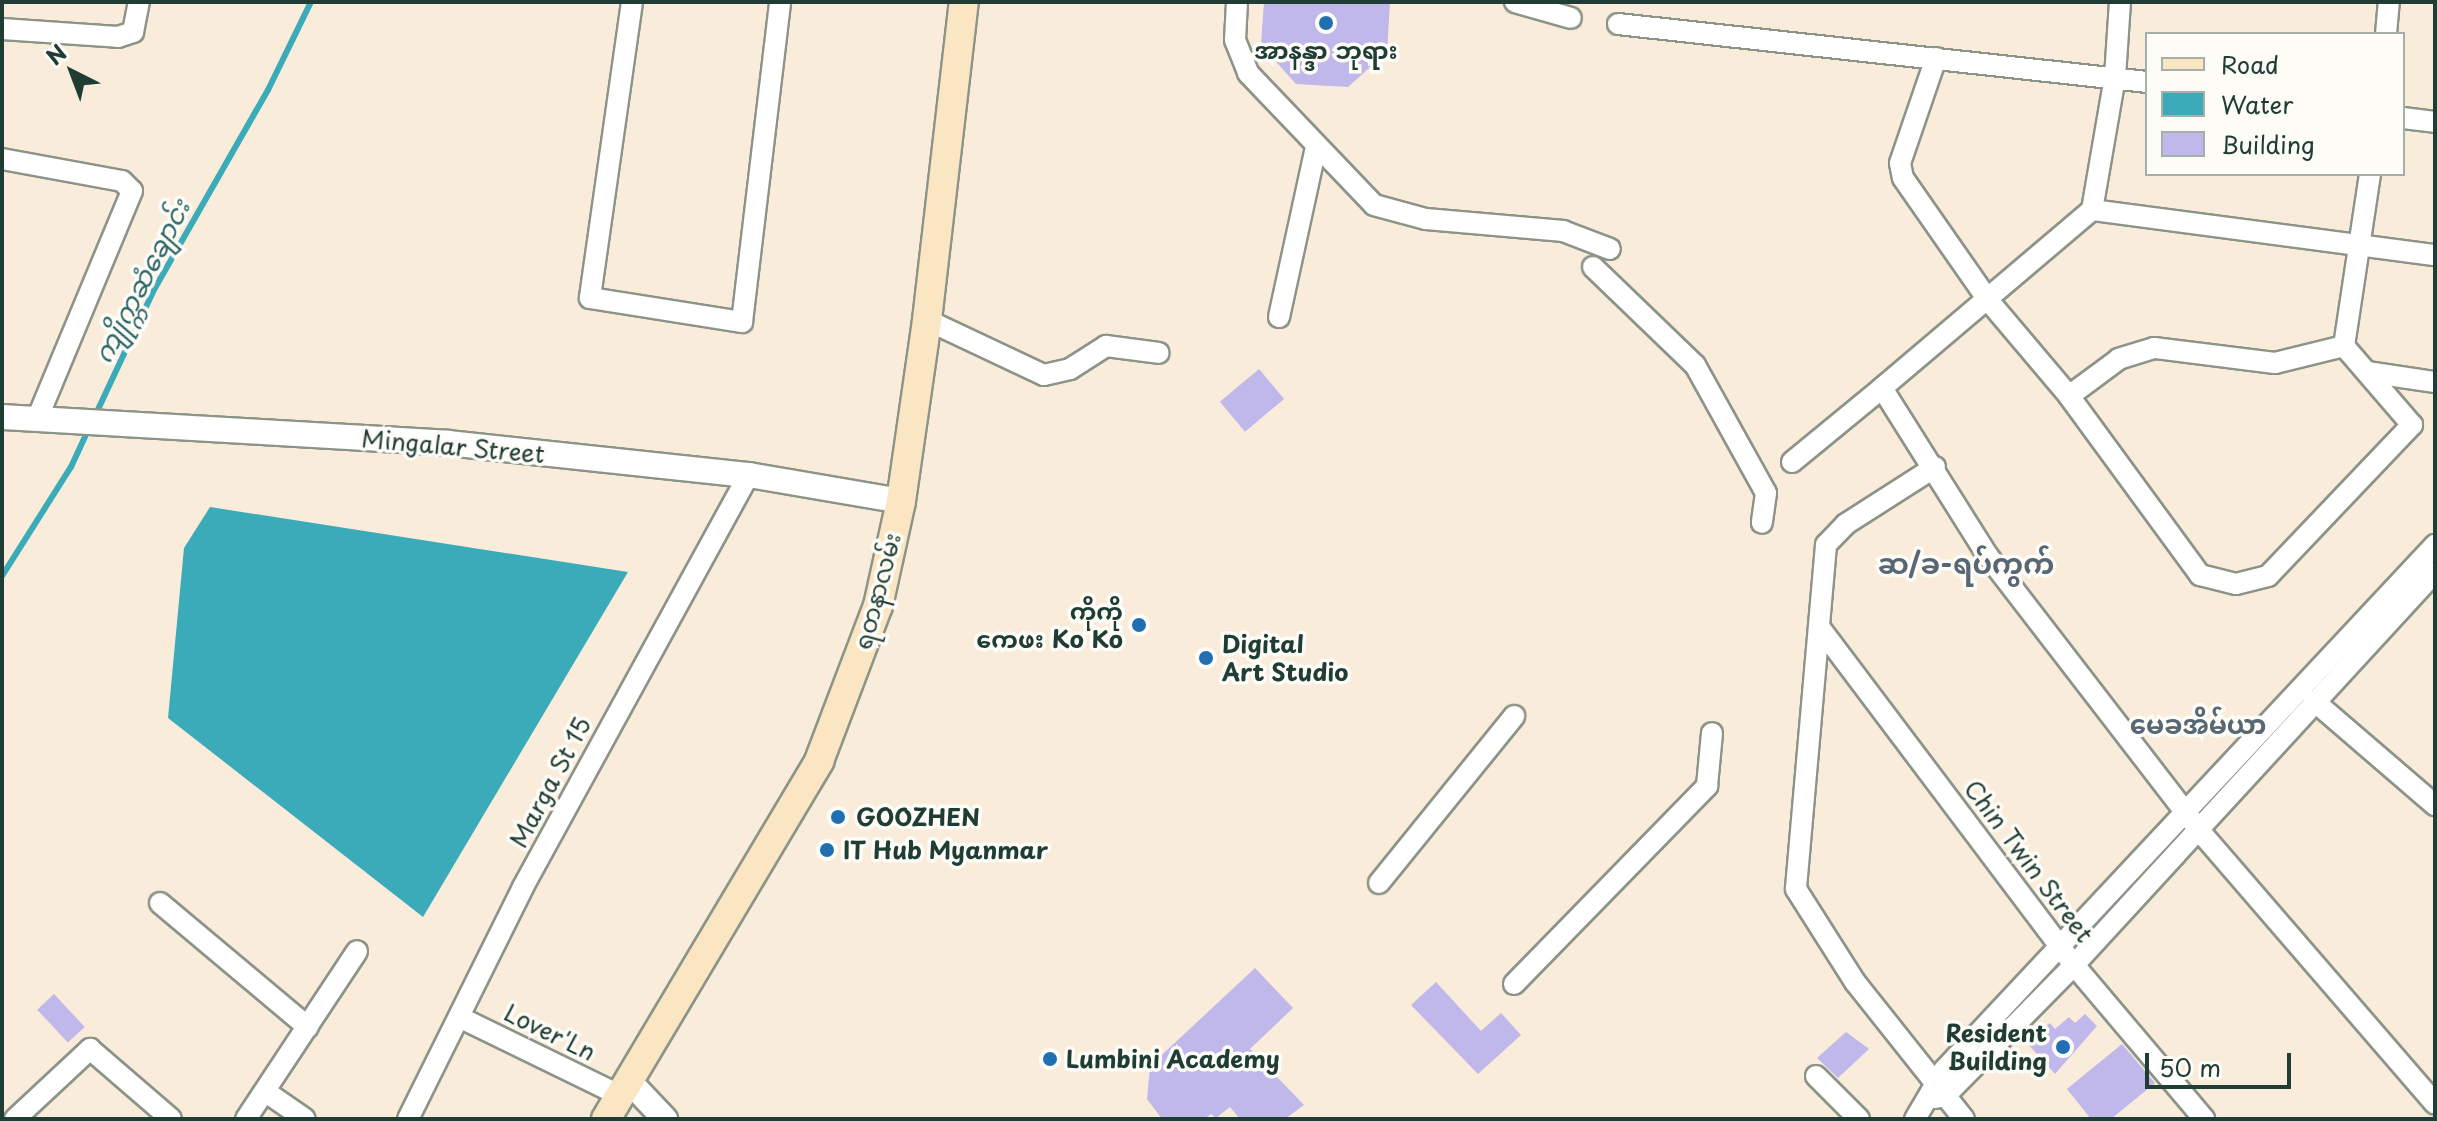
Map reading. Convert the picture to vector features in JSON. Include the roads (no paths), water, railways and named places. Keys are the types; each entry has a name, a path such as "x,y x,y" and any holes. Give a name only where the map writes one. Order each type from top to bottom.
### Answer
{"main road":[{"name":"ရတနာလမ်း","path":"618,1098 819,761 878,606 901,501 927,320 964,2"}],"street":[{"path":"2,29 118,37 133,32 139,2"},
{"path":"632,2 590,298 742,322 780,2"},
{"path":"1237,2 1235,40 1248,73 1316,147 1386,211 1563,231 1610,249"},
{"path":"1515,2 1571,18"},
{"path":"1792,462 2092,210 2115,77 2120,2"},
{"path":"2386,32 2389,2"},
{"path":"1618,24 2145,82"},
{"path":"1936,58 1900,171 1988,300 2069,396 2193,570 2207,580 2236,584 2268,576 2412,425 2344,346"},
{"path":"2405,118 2435,122"},
{"path":"1279,317 1316,147"},
{"path":"2,159 122,181 132,191 46,418"},
{"path":"2344,346 2370,176"},
{"path":"2092,210 2435,255"},
{"path":"1593,267 1695,365 1766,493 1762,523"},
{"path":"927,320 1044,375 1070,369 1106,346 1159,353"},
{"path":"2069,396 2119,359 2154,348 2275,363 2344,346"},
{"path":"2367,372 2435,382"},
{"path":"1882,388 1935,467 1988,556 2184,812 2435,1104"},
{"name":"Mingalar Street","path":"2,417 448,443 749,475 901,501"},
{"path":"1935,467 1834,533 1826,545 1796,889 1855,982 1937,1093 1964,1119"},
{"name":"Marga St 15","path":"408,1119 557,822 749,475"},
{"path":"1915,1119 2060,946 2435,545"},
{"path":"1937,1093 2074,965 2435,572"},
{"name":"Chin Twin Street","path":"1820,628 2074,965 2204,1119"},
{"path":"2314,701 2435,805"},
{"path":"1379,883 1514,716"},
{"path":"1514,984 1707,786 1712,733"},
{"path":"160,903 308,1027"},
{"path":"246,1119 357,951"},
{"name":"Lover'Ln","path":"459,1017 618,1098"},
{"path":"15,1119 90,1049 171,1119"},
{"path":"1816,1076 1859,1119"},
{"path":"266,1092 305,1119"},
{"path":"618,1098 665,1119"}],"water":[{"path":"210,507 628,572 423,917 168,718 184,548"}],"waterway":[{"name":"ကျိုက္ကဆံချောင်း","path":"94,418 155,288 268,90 311,2"},
{"name":"ကျိုက္ကဆံချောင်း","path":"2,576 71,467 89,428"}],"place":[{"name":"အာနန္ဒာ ဘုရား","path":"1326,23"},
{"name":"ကိုကို ကေဖး Ko Ko","path":"1139,625"},
{"name":"Digital Art Studio","path":"1206,658"},
{"name":"GOOZHEN","path":"838,817"},
{"name":"IT Hub Myanmar","path":"827,850"},
{"name":"Resident Building","path":"2063,1047"},
{"name":"Lumbini Academy","path":"1050,1059"}],"district":[{"name":"ဆ/ခ-ရပ်ကွက်","path":"1966,563"},
{"name":"မေခအိမ်ယာ","path":"2198,724"}]}
